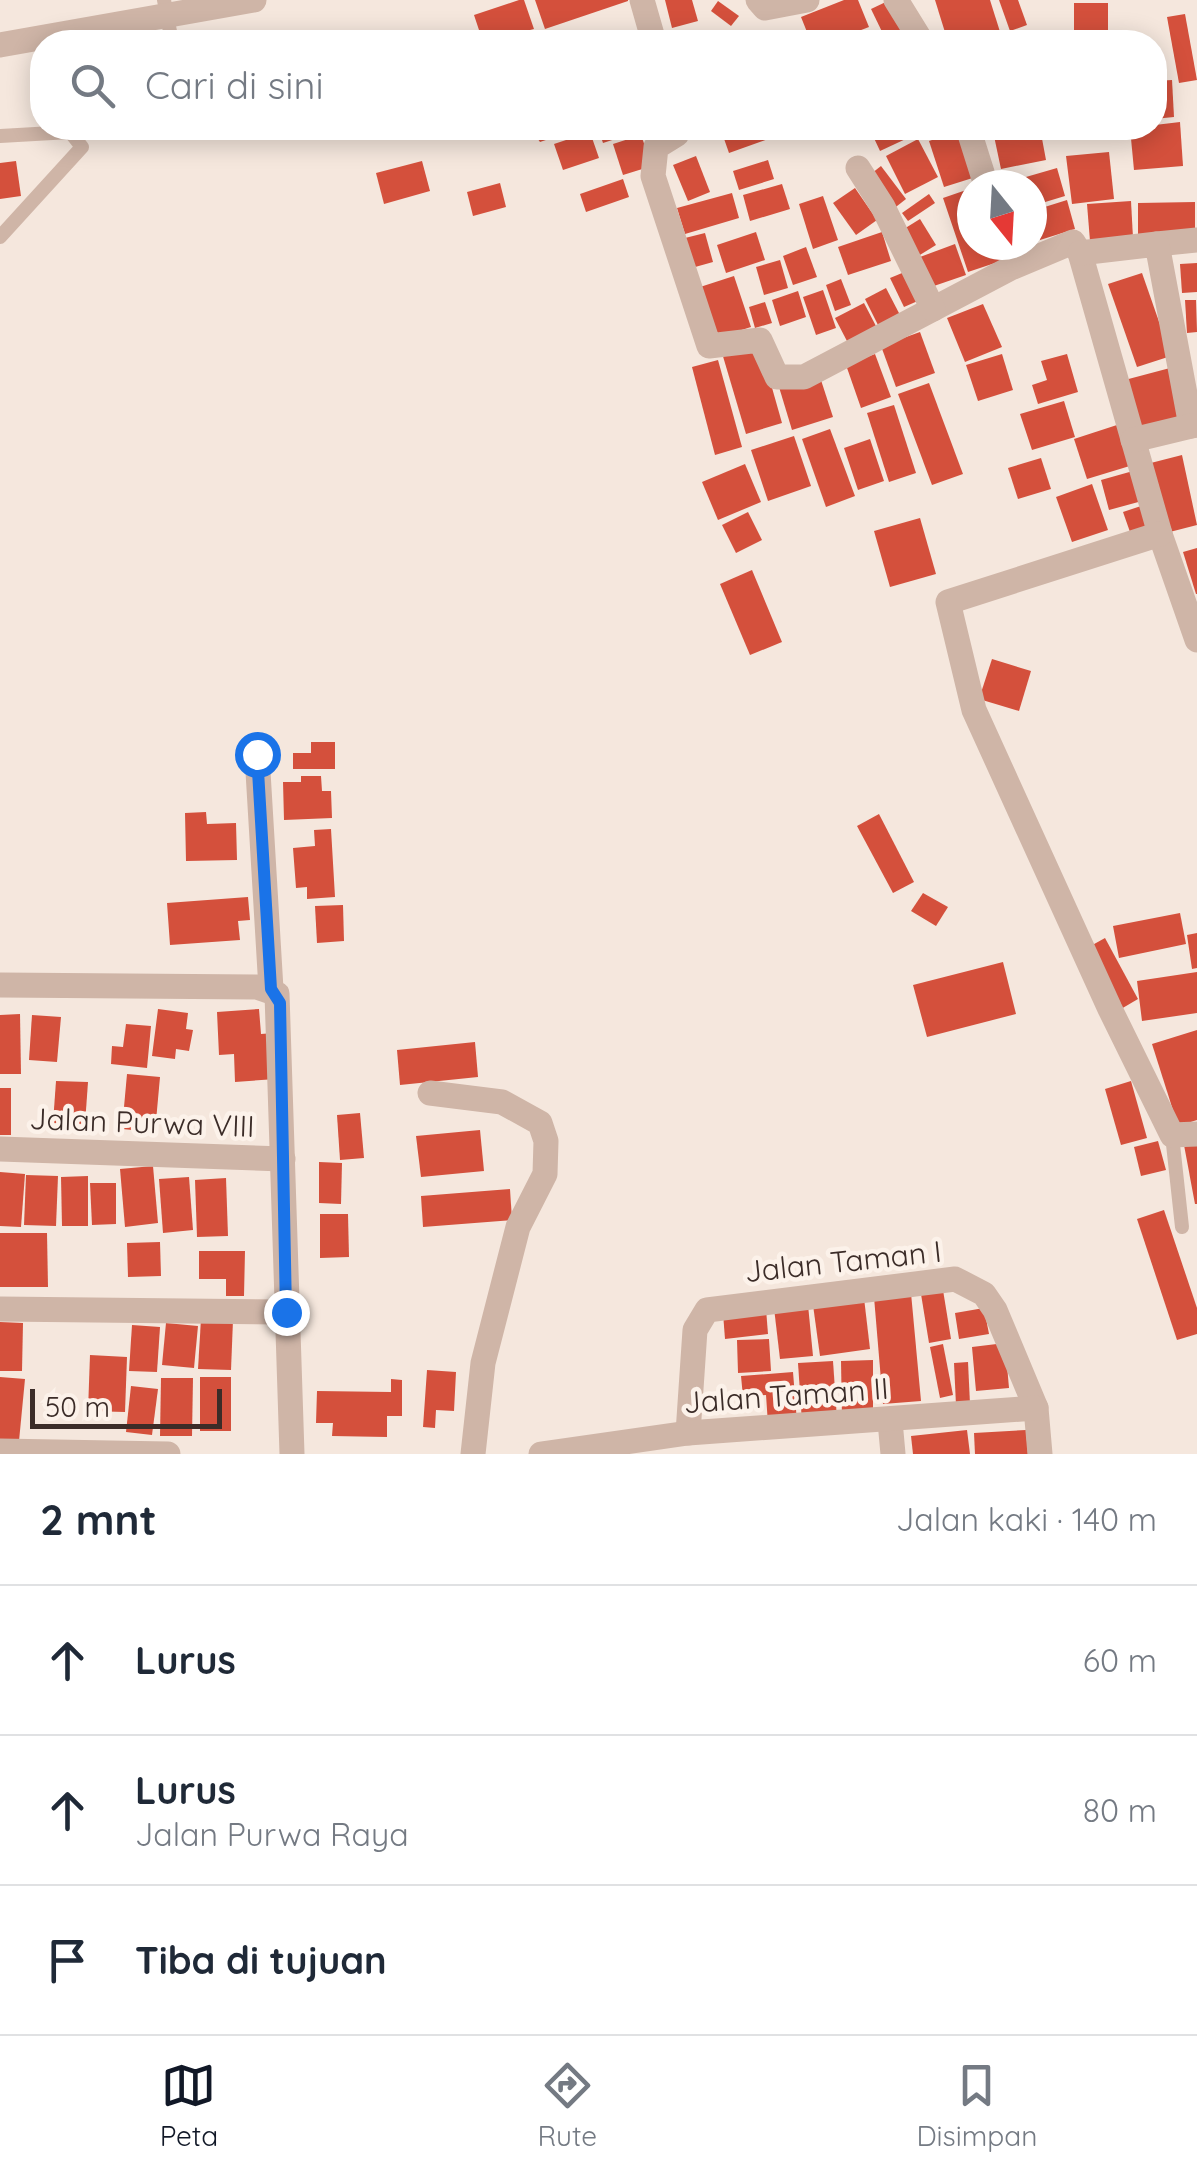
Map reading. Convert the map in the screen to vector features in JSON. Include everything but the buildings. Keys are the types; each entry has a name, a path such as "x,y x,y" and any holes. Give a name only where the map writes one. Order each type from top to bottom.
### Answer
{"street":[{"path":"65,30 165,7 254,0"},
{"path":"642,0 651,30"},
{"path":"758,0 766,8 807,0"},
{"path":"896,0 915,30"},
{"path":"0,45 30,38"},
{"path":"666,140 656,146 653,176 709,346 760,340 777,377 804,377 933,309 1002,260"},
{"path":"972,140 981,170"},
{"path":"858,168 883,207 933,309"},
{"path":"1078,249 1197,240"},
{"path":"1047,248 1073,242 1078,249 1160,534 1197,640"},
{"path":"1134,440 1194,426 1156,244"},
{"path":"1160,534 948,602 974,710 1110,1009 1185,1134"},
{"path":"257,754 276,996 292,1454"},
{"path":"0,984 276,996"},
{"path":"430,1093 502,1102 540,1124 546,1141 544,1174 518,1228 483,1363 473,1454"},
{"name":"Jalan Purwa VIII","path":"0,1150 283,1159"},
{"name":"Jalan Taman I","path":"688,1433 694,1330 707,1310 956,1279 984,1294 995,1310 1036,1408 1040,1454"},
{"path":"0,1310 286,1312"},
{"name":"Jalan Taman II","path":"541,1454 688,1433 1036,1408"},
{"path":"890,1421 894,1454"},
{"path":"0,1450 168,1454"}],"lane":[{"path":"0,136 30,134"},
{"path":"0,237 82,147 76,140"},
{"path":"1182,1227 1185,1134"}],"route":[{"path":"257,754 271,989 280,1003 286,1312"}]}
